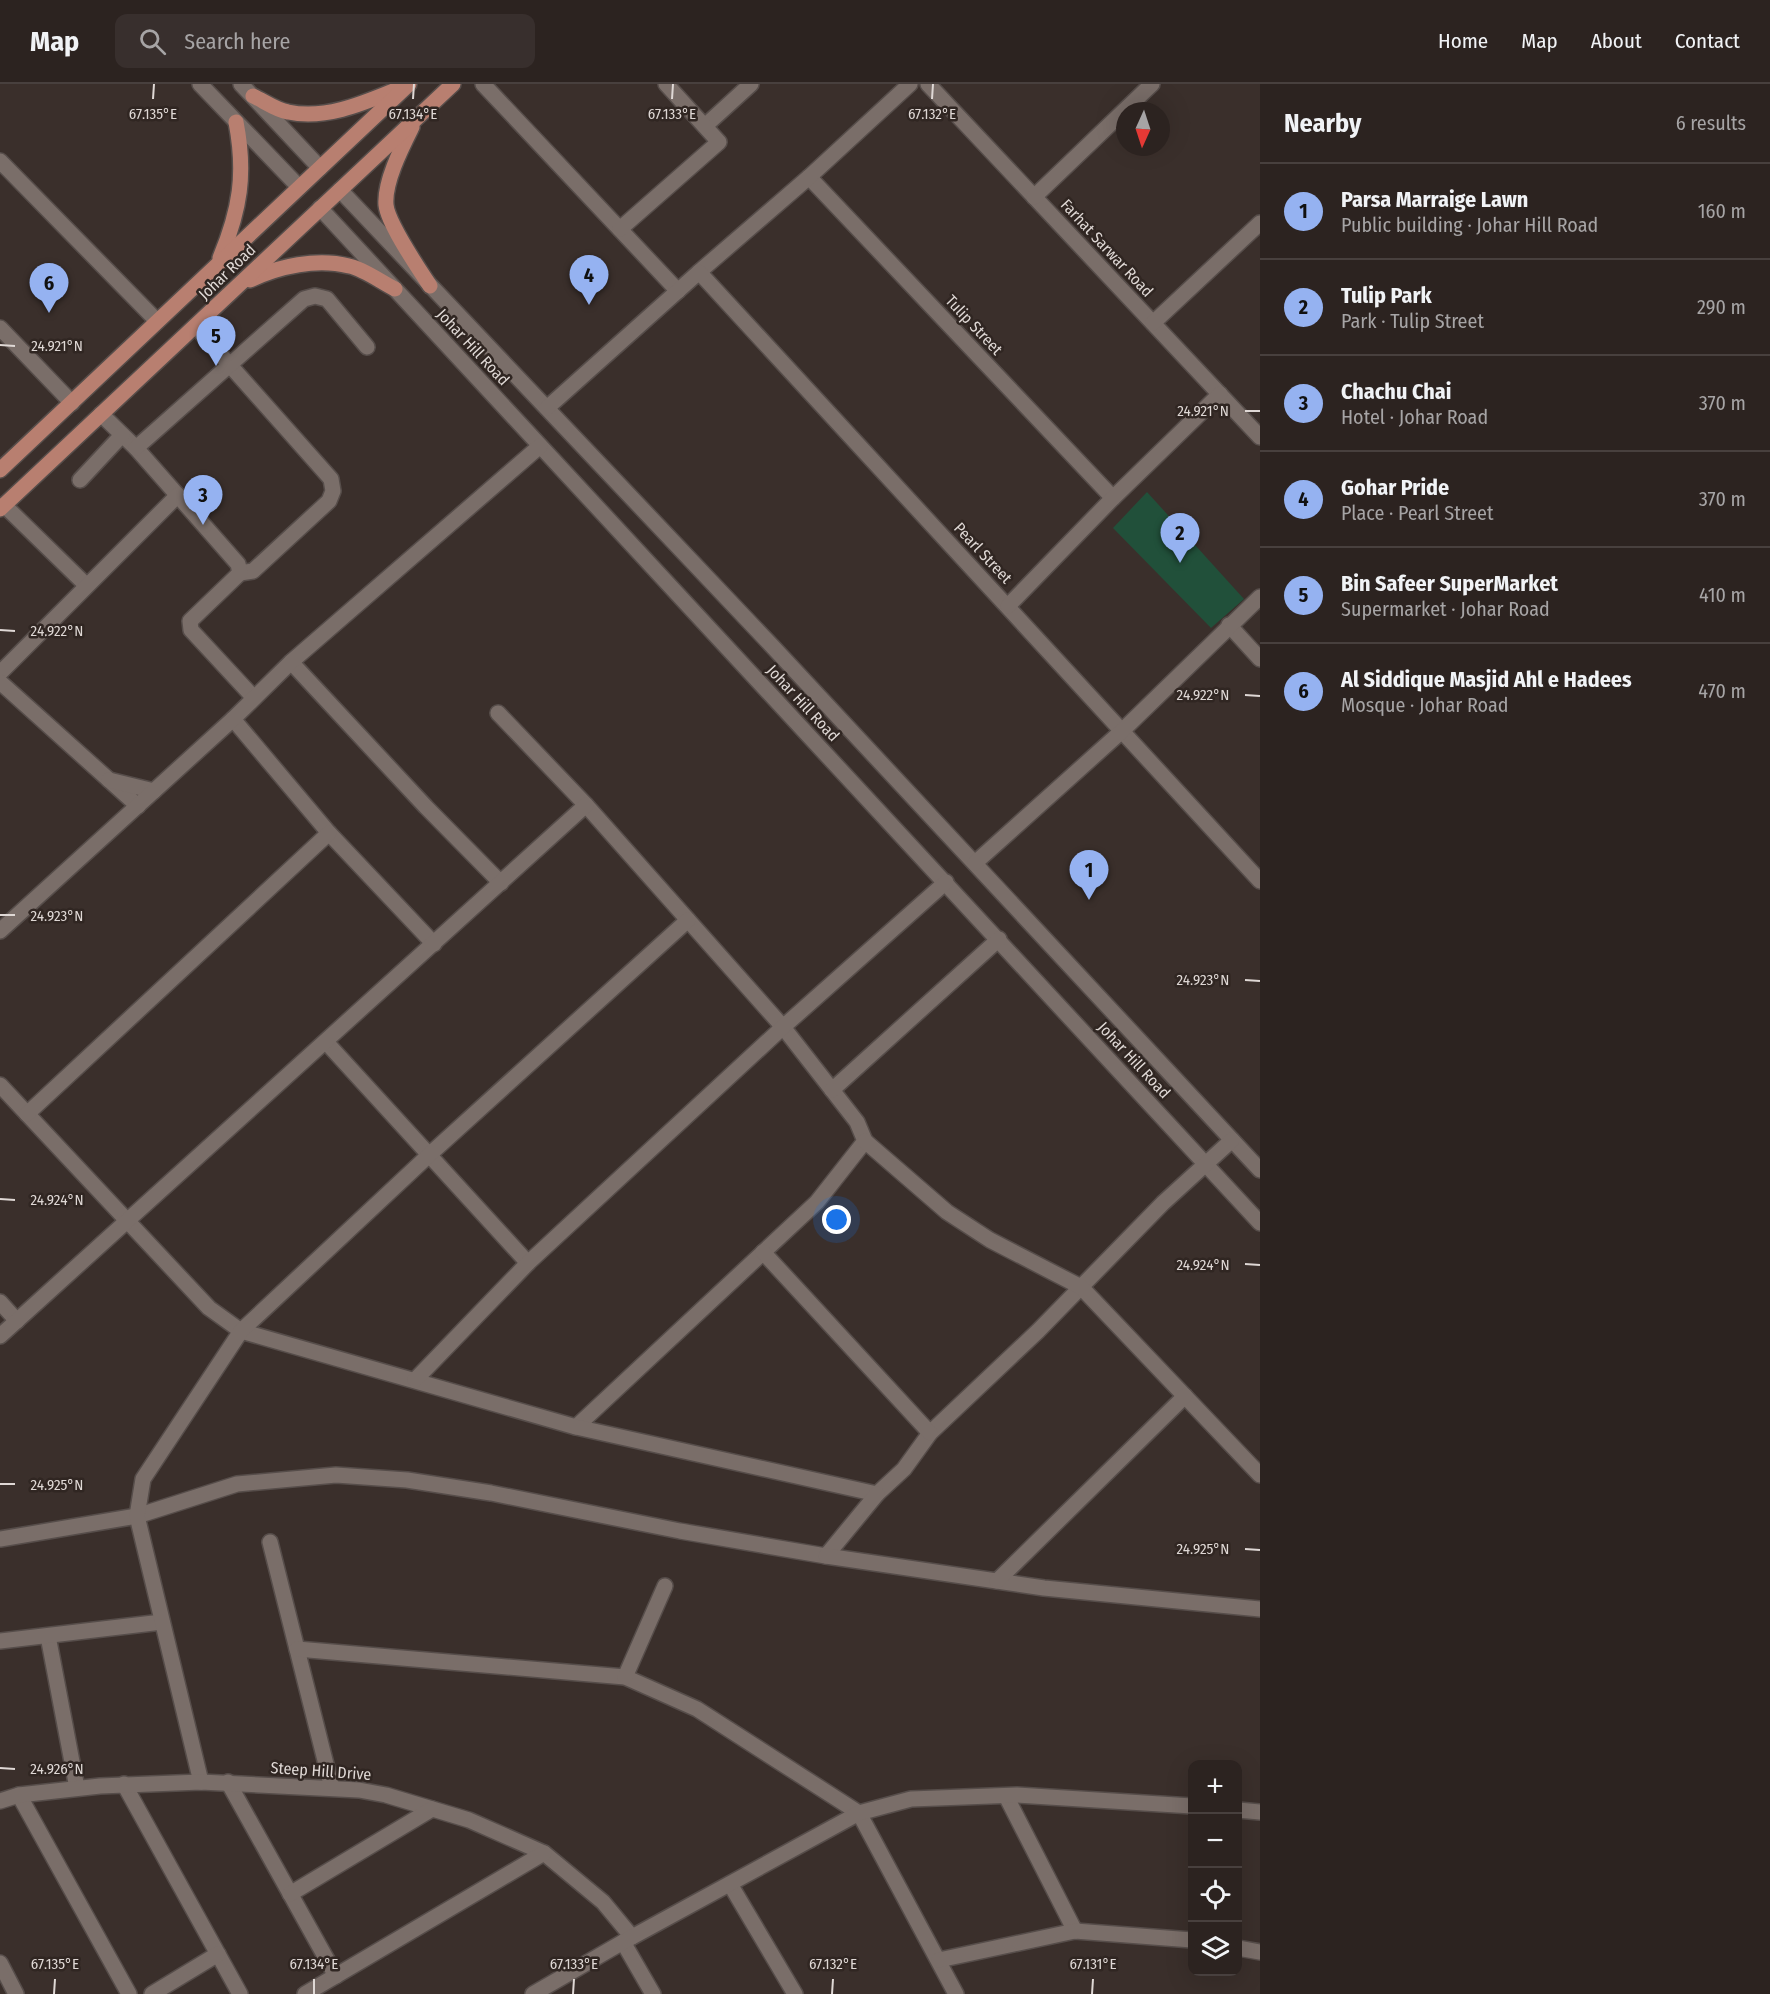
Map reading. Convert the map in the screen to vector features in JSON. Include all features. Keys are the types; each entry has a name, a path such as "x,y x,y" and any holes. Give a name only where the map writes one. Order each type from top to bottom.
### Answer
{"main road":[{"name":"Johar Road","path":"2,507 453,84"},
{"path":"253,96 286,112 319,115 364,103 408,85"},
{"name":"Johar Road","path":"0,470 408,85"},
{"path":"416,119 394,164 386,205 405,248 430,286"},
{"path":"218,264 233,227 242,188 242,154 236,122"},
{"path":"237,286 274,269 311,264 350,266 394,289"}],"street":[{"path":"200,84 299,187"},
{"path":"242,84 320,168"},
{"path":"483,84 678,291"},
{"path":"620,229 719,142 666,84"},
{"path":"705,126 751,84"},
{"path":"547,408 809,177 910,84"},
{"name":"Farhat Sarwar Road","path":"928,84 1220,394 1258,430"},
{"path":"1034,197 1152,84"},
{"path":"0,161 157,321"},
{"name":"Tulip Street","path":"809,177 1113,498"},
{"name":"Johar Hill Road","path":"340,190 975,863 1260,1170"},
{"name":"Johar Hill Road","path":"320,208 1260,1223"},
{"path":"1153,323 1260,223"},
{"name":"Pearl Street","path":"699,272 1260,881"},
{"path":"136,448 304,299 315,296 327,299 367,347"},
{"path":"439,337 457,315"},
{"path":"196,327 331,479 333,491 329,501 253,571 240,573 190,621 191,630 254,698"},
{"path":"0,328 72,403"},
{"path":"1008,606 1113,498 1220,394"},
{"path":"101,414 136,448 178,495 238,564 240,573"},
{"path":"80,480 122,435"},
{"path":"0,931 233,719 291,662 540,446"},
{"path":"0,672 178,495"},
{"path":"2,507 86,585"},
{"path":"975,863 1123,730 1260,597"},
{"path":"1229,626 1260,658"},
{"path":"291,662 426,807 501,883"},
{"path":"0,682 138,806"},
{"path":"498,713 586,805 783,1027 857,1122 865,1141 947,1212 990,1240 1081,1287 1260,1475"},
{"path":"233,719 329,833 434,944"},
{"path":"109,780 154,790"},
{"path":"0,1336 586,805"},
{"path":"27,1114 329,833"},
{"path":"415,1380 528,1263 783,1027 946,882"},
{"path":"201,1782 137,1516 143,1479 241,1332 429,1155 688,920"},
{"path":"832,1090 999,939"},
{"path":"326,1042 528,1263"},
{"path":"0,1085 209,1308 241,1332 576,1427 877,1494"},
{"path":"826,1556 877,1494 904,1469 930,1433 1232,1140"},
{"path":"576,1427 817,1202 865,1141"},
{"path":"763,1252 930,1433"},
{"path":"0,1302 17,1321"},
{"path":"997,1581 1185,1396"},
{"path":"0,1539 137,1516 237,1484 336,1475 407,1480 491,1493 680,1531 826,1556 997,1581 1260,1608"},
{"path":"270,1542 332,1788"},
{"path":"625,1677 665,1586"},
{"path":"0,1641 162,1622"},
{"path":"48,1636 77,1788"},
{"path":"297,1649 625,1677 697,1708 859,1813 956,1994"},
{"name":"Steep Hill Drive","path":"0,1801 19,1795 77,1788 201,1782 332,1788 386,1795 469,1820 544,1853 603,1902 627,1939 653,1994"},
{"path":"228,1782 336,1976"},
{"path":"124,1784 240,1994"},
{"path":"19,1795 129,1994"},
{"path":"1006,1796 1075,1931"},
{"path":"533,1994 627,1939 859,1813 911,1799 1006,1796 1100,1798 1188,1806"},
{"path":"290,1894 432,1809"},
{"path":"1242,1810 1260,1812"},
{"path":"305,1994 544,1853"},
{"path":"730,1884 795,1994"},
{"path":"939,1960 1075,1931 1188,1940"},
{"path":"1242,1949 1260,1952"},
{"path":"152,1994 218,1954"},
{"path":"0,1963 16,1994"}],"green space":[{"path":"1147,492 1244,599 1211,628 1113,528"}],"place":[{"name":"Gohar Pride","path":"589,305"},
{"name":"Al Siddique Masjid Ahl e Hadees","path":"49,313"},
{"name":"Bin Safeer SuperMarket","path":"216,366"},
{"name":"Chachu Chai","path":"203,525"},
{"name":"Tulip Park","path":"1180,563"},
{"name":"Parsa Marraige Lawn","path":"1089,900"}]}
